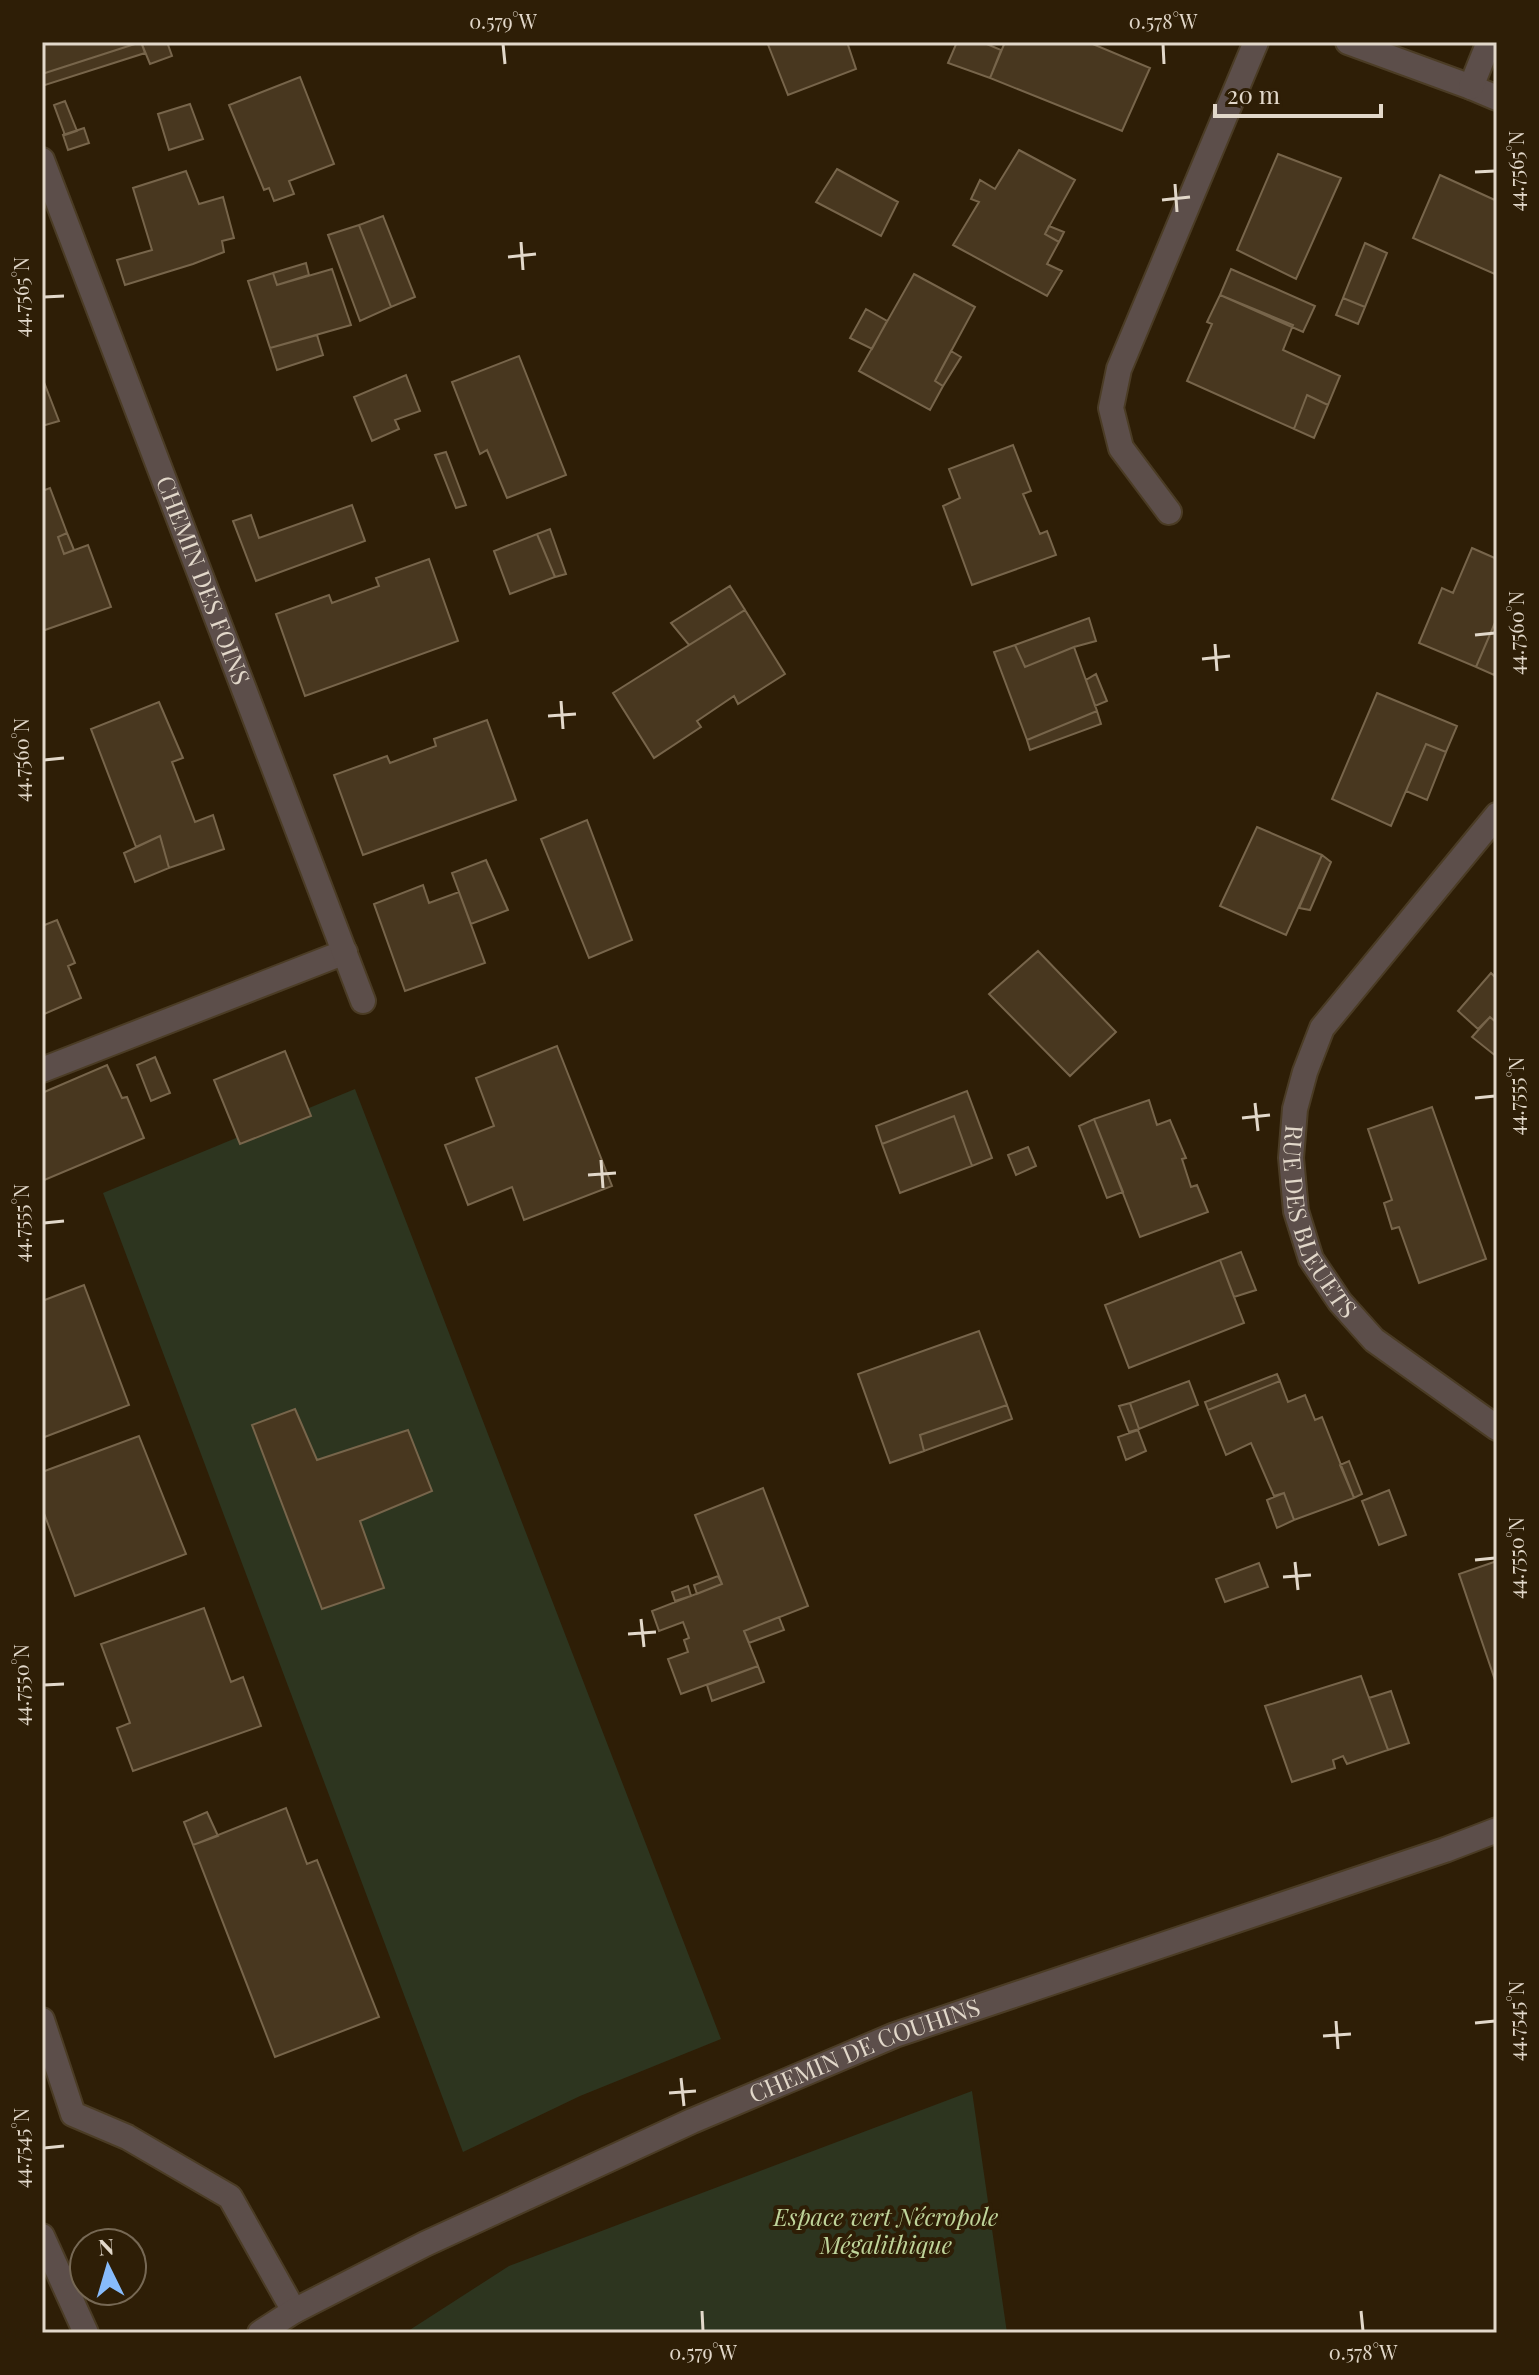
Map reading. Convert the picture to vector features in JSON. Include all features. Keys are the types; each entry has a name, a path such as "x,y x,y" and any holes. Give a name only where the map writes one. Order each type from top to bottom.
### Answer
{"street":[{"path":"1169,512 1121,448 1111,408 1119,369 1256,42"},
{"path":"1348,42 1497,98"},
{"path":"1471,87 1489,42"},
{"name":"CHEMIN DES FOINS","path":"42,160 363,1001"},
{"name":"RUE DES BLEUETS","path":"1497,815 1322,1028 1295,1109 1291,1158 1296,1211 1311,1259 1340,1302 1374,1340 1497,1428"},
{"path":"42,1070 345,952"},
{"name":"CHEMIN DE COUHINS","path":"260,2333 294,2311 425,2244 664,2134 895,2035 1497,1830"},
{"path":"42,2020 73,2114 127,2137 230,2197 294,2311"},
{"path":"42,2236 86,2333"}],"green space":[{"path":"355,1089 721,2039 580,2096 463,2152 103,1193"},
{"name":"Espace vert Nécropole Mégalithique","path":"972,2091 1007,2333 405,2333 509,2266"}],"building":[{"path":"42,42 141,42 42,74"},
{"path":"141,42 167,42 172,56 150,64"},
{"path":"141,42 145,53 42,86 42,74"},
{"path":"767,42 847,42 856,69 788,95"},
{"path":"957,42 982,42 1001,50 990,78 948,63"},
{"path":"1005,42 1088,42 1150,68 1122,131 990,78"},
{"path":"300,77 334,164 289,181 294,194 274,201 269,188 264,190 229,105"},
{"path":"65,101 77,131 65,135 54,105"},
{"path":"190,104 203,139 169,150 158,114"},
{"path":"84,128 89,143 68,150 63,135"},
{"path":"1019,150 1075,180 1045,234 1059,242 1047,264 1062,271 1047,296 953,245 979,202 971,199 980,180 995,189"},
{"path":"1278,154 1341,178 1296,279 1237,250"},
{"path":"837,169 898,202 881,236 816,202"},
{"path":"186,171 199,204 223,197 234,238 222,241 224,252 125,285 117,260 152,250 133,188"},
{"path":"1440,175 1497,201 1497,275 1413,238"},
{"path":"383,216 415,297 391,307 359,225"},
{"path":"359,225 391,307 360,321 328,235"},
{"path":"1049,226 1064,232 1059,242 1045,234"},
{"path":"1365,243 1387,253 1365,307 1343,298"},
{"path":"306,263 309,275 277,285 273,273"},
{"path":"332,269 351,325 270,348 248,281 273,273 277,285"},
{"path":"1231,269 1315,306 1303,332 1220,295"},
{"path":"914,274 975,307 935,381 943,386 930,410 859,371"},
{"path":"1220,295 1293,325 1283,350 1340,376 1328,405 1307,395 1294,429 1187,381 1212,324 1207,322"},
{"path":"1343,298 1365,307 1358,324 1336,315"},
{"path":"866,309 887,321 872,349 850,338"},
{"path":"317,335 323,355 277,370 270,348"},
{"path":"951,351 961,357 943,386 935,381"},
{"path":"519,356 566,475 507,498 487,450 480,454 452,382"},
{"path":"406,375 420,411 395,420 399,429 372,441 354,397"},
{"path":"42,377 59,421 42,426"},
{"path":"1307,395 1328,405 1314,438 1294,429"},
{"path":"1013,445 1031,491 1023,494 1040,534 1047,531 1056,555 972,585 943,506 960,498 949,469"},
{"path":"446,452 466,505 456,508 435,455"},
{"path":"50,488 67,533 58,537 64,554 88,545 111,607 42,631 42,491"},
{"path":"352,505 365,541 256,581 233,521 251,515 259,538"},
{"path":"550,529 566,574 555,577 537,534"},
{"path":"67,533 74,550 64,554 58,537"},
{"path":"537,534 555,577 510,594 494,551"},
{"path":"1472,548 1497,559 1497,618 1476,667 1419,643 1442,588 1453,593"},
{"path":"429,559 458,641 305,696 276,614 329,595 332,603 379,586 376,578"},
{"path":"730,586 745,610 689,645 671,623"},
{"path":"745,610 785,674 738,704 734,696 697,721 701,727 654,758 613,693"},
{"path":"1089,618 1096,641 1025,667 1015,645"},
{"path":"1497,618 1497,668 1494,675 1476,667"},
{"path":"1015,645 1025,667 1074,647 1097,711 1027,740 994,652"},
{"path":"1096,674 1107,701 1095,706 1086,680"},
{"path":"1377,693 1457,726 1446,752 1426,744 1391,826 1332,799"},
{"path":"159,702 183,758 172,762 195,822 213,815 224,849 169,868 160,836 136,847 91,729"},
{"path":"1097,711 1101,724 1030,750 1027,740"},
{"path":"487,720 516,800 363,855 334,775 387,756 390,763 436,746 434,739"},
{"path":"1426,744 1446,752 1427,800 1406,791"},
{"path":"587,820 632,940 589,958 541,839"},
{"path":"1257,827 1322,855 1286,935 1220,906"},
{"path":"160,836 169,868 135,882 124,853"},
{"path":"1322,855 1331,862 1310,910 1299,908"},
{"path":"486,860 508,910 471,924 452,873"},
{"path":"423,885 429,903 459,892 485,963 405,991 374,904"},
{"path":"57,920 75,963 68,966 81,998 42,1015 42,926"},
{"path":"1038,951 1116,1032 1070,1076 989,994"},
{"path":"1491,973 1497,979 1497,1023 1490,1017 1478,1029 1458,1011"},
{"path":"1490,1017 1497,1023 1497,1057 1472,1037"},
{"path":"557,1046 612,1186 524,1220 512,1187 468,1205 445,1145 494,1126 476,1078"},
{"path":"285,1051 311,1116 240,1144 214,1080"},
{"path":"155,1057 170,1093 151,1101 137,1065"},
{"path":"107,1065 122,1098 127,1097 144,1138 42,1181 42,1093"},
{"path":"967,1091 992,1158 972,1166 954,1116 882,1144 876,1126"},
{"path":"1149,1100 1157,1125 1170,1120 1186,1158 1182,1159 1191,1187 1197,1185 1208,1212 1140,1237 1094,1119"},
{"path":"1432,1107 1486,1259 1419,1283 1399,1227 1392,1229 1384,1203 1392,1200 1368,1129"},
{"path":"954,1116 972,1166 900,1193 882,1144"},
{"path":"1094,1119 1123,1192 1107,1198 1079,1126"},
{"path":"1028,1147 1036,1166 1016,1175 1008,1155"},
{"path":"1241,1252 1256,1290 1234,1297 1220,1260"},
{"path":"1220,1260 1244,1323 1129,1368 1105,1305"},
{"path":"84,1285 129,1405 42,1438 42,1301"},
{"path":"979,1331 1007,1405 920,1435 924,1451 890,1463 858,1374"},
{"path":"1277,1374 1280,1381 1208,1410 1205,1402"},
{"path":"1189,1381 1198,1405 1139,1429 1130,1403"},
{"path":"1280,1381 1288,1402 1305,1395 1315,1420 1322,1417 1354,1498 1294,1520 1284,1493 1274,1496 1251,1443 1226,1455 1208,1410"},
{"path":"1130,1403 1139,1429 1129,1432 1119,1406"},
{"path":"1007,1405 1012,1419 924,1451 920,1435"},
{"path":"295,1409 317,1460 408,1430 432,1491 360,1521 384,1588 322,1609 252,1425"},
{"path":"1138,1430 1146,1451 1126,1460 1118,1437"},
{"path":"139,1436 186,1554 75,1596 42,1508 42,1472"},
{"path":"1349,1461 1362,1494 1354,1498 1340,1465"},
{"path":"763,1488 808,1606 744,1631 758,1666 681,1694 668,1659 688,1652 684,1640 689,1638 683,1622 659,1631 652,1611 722,1584 695,1515"},
{"path":"1389,1490 1406,1535 1379,1545 1362,1501"},
{"path":"1284,1493 1294,1520 1277,1528 1267,1500"},
{"path":"1497,1561 1497,1686 1459,1574"},
{"path":"1259,1563 1268,1587 1225,1602 1216,1579"},
{"path":"718,1576 722,1584 697,1594 694,1585"},
{"path":"688,1586 691,1596 675,1601 672,1592"},
{"path":"204,1608 231,1682 243,1677 261,1726 133,1771 117,1728 130,1723 101,1644"},
{"path":"779,1617 784,1630 749,1643 744,1631"},
{"path":"758,1666 764,1682 712,1701 707,1685"},
{"path":"1361,1676 1388,1750 1347,1764 1343,1756 1333,1760 1335,1768 1292,1782 1265,1706"},
{"path":"1391,1691 1409,1743 1388,1750 1369,1698"},
{"path":"286,1808 307,1864 317,1860 379,2017 275,2057 193,1845"},
{"path":"207,1812 218,1836 193,1845 184,1822"}]}
